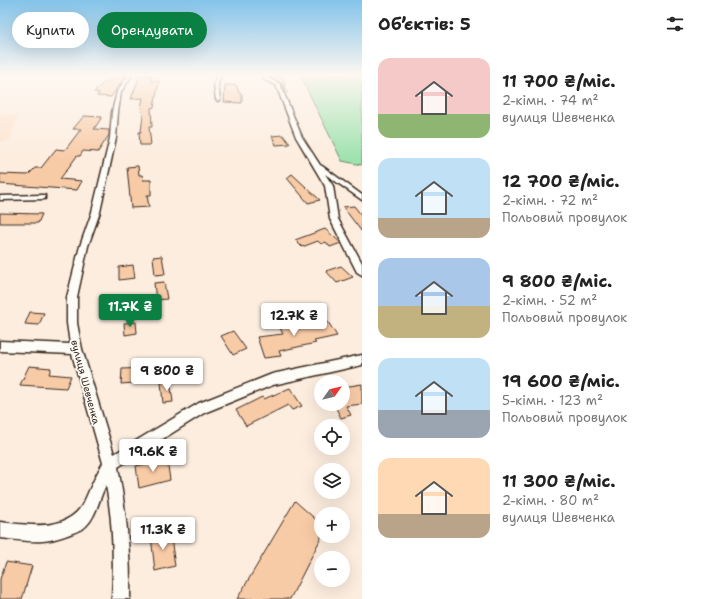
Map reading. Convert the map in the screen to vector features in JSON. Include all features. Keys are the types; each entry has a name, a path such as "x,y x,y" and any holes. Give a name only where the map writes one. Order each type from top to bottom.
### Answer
{"street":[{"name":"вулиця Шевченка","path":"117,103 113,138 96,212 84,246 72,297 72,323 76,349 110,464 117,503 122,575 121,599"},
{"path":"286,103 299,137 317,164 329,186 334,219 362,272"},
{"path":"317,164 362,198"},
{"path":"0,198 42,198"},
{"path":"0,346 76,349"},
{"path":"0,530 33,534 50,533 80,521 89,508 98,485 110,464 199,409 272,380 358,363"}],"shaded area":[{"path":"0,115 18,115 9,141 0,142"}],"green space":[{"path":"314,103 362,103 362,165 342,161"}],"building":[{"path":"142,103 155,103 154,107 151,108 152,127 149,127 151,145 140,145 139,132 141,132 143,115 141,108"},
{"path":"84,116 102,117 94,129 109,130 109,135 98,152 83,151 80,156 77,156 60,179 82,181 77,190 0,184 0,174 28,175 35,168 41,168 56,149 65,150 81,129 73,129"},
{"path":"283,135 290,144 276,145 272,136"},
{"path":"138,166 139,175 142,175 143,180 151,180 151,195 147,195 149,207 131,208 127,167"},
{"path":"292,174 320,200 308,203 287,178"},
{"path":"354,206 362,216 362,232 343,207"},
{"path":"0,213 42,214 38,223 0,223"},
{"path":"325,229 341,243 330,247 326,242 321,244 318,241 302,247 295,240"},
{"path":"162,256 165,274 155,275 153,257"},
{"path":"133,265 135,278 119,280 119,267"},
{"path":"341,266 353,277 337,283 326,271"},
{"path":"164,282 167,299 156,300 154,283"},
{"path":"30,312 44,313 39,325 25,324"},
{"path":"301,319 306,327 328,322 337,336 314,341 316,343 279,351 281,356 264,358 257,337 283,334 278,324"},
{"path":"136,322 137,333 125,335 124,323"},
{"path":"233,331 246,349 233,355 221,336"},
{"path":"29,366 51,368 49,374 71,376 66,388 20,385"},
{"path":"146,368 146,382 121,384 122,369"},
{"path":"170,381 173,402 163,403 161,382"},
{"path":"362,384 362,404 350,406 350,386"},
{"path":"290,388 302,406 292,410 288,405 246,426 236,410 262,397 264,399"},
{"path":"338,411 349,411 351,415 341,418"},
{"path":"167,459 170,480 139,488 136,466"},
{"path":"295,501 314,518 314,543 318,543 290,599 237,599"},
{"path":"170,531 175,566 155,571 151,536"},
{"path":"6,562 32,566 22,599 0,599 0,579"}]}
